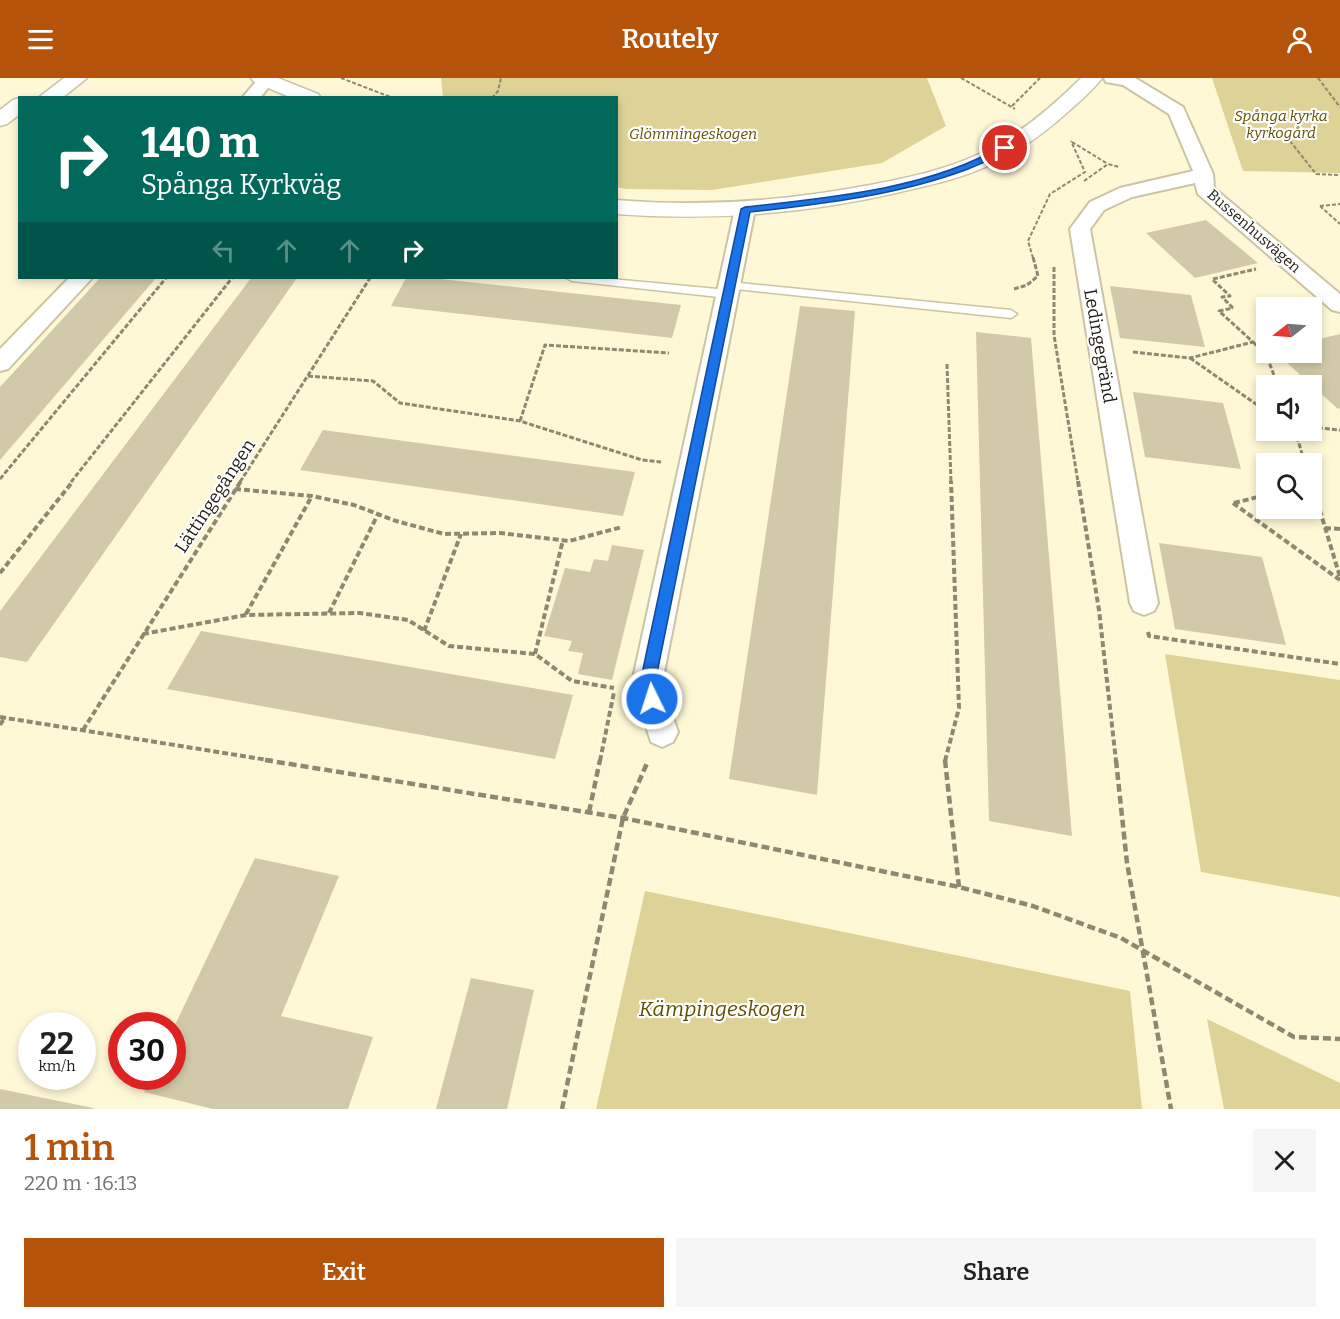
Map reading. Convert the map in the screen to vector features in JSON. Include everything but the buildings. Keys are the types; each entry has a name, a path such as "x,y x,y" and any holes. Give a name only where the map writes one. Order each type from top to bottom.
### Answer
{"street":[{"path":"31,96 54,78"},
{"path":"51,96 77,78"},
{"path":"251,96 263,78 306,96"},
{"path":"618,207 653,210 745,209 827,201 933,179 989,157 1021,138 1064,107 1092,78"},
{"name":"Bussenhusvägen","path":"1112,78 1128,81 1177,111 1204,174 1205,190 1340,305"},
{"path":"0,120 18,106"},
{"path":"0,130 18,118"},
{"name":"Ledingegränd","path":"1143,603 1080,229 1096,206 1117,197 1204,174"},
{"path":"662,732 647,683 745,209"},
{"path":"0,363 80,279"}],"lane":[{"path":"585,279 1011,314"}],"path":[{"path":"340,78 388,96"},
{"path":"494,96 498,91 501,78"},
{"path":"961,78 1012,106 1040,78"},
{"path":"1318,78 1340,107"},
{"path":"1064,137 1108,164"},
{"path":"1008,290 1027,285 1038,276 1028,241 1050,194 1085,172 1071,141"},
{"path":"1290,141 1316,174 1340,175"},
{"path":"1340,204 1320,206 1340,224"},
{"path":"1274,375 1266,354 1219,311 1233,308 1222,297 1230,296 1213,279 1288,261"},
{"path":"0,479 165,279"},
{"path":"0,573 231,279"},
{"name":"Lättingegången","path":"83,730 369,279"},
{"path":"1100,348 1190,358 1252,342"},
{"path":"520,421 545,345 669,353"},
{"path":"1190,358 1256,404"},
{"path":"947,364 959,708 945,759 959,887"},
{"path":"308,376 373,381 400,403 520,421 642,460 671,464"},
{"path":"1322,428 1340,430"},
{"path":"235,489 312,496 354,505 444,534 500,533 563,540 596,535 622,527"},
{"path":"246,615 312,496"},
{"path":"1256,497 1233,503 1340,579"},
{"path":"329,613 378,514"},
{"path":"1322,518 1340,579"},
{"path":"1325,528 1340,529"},
{"path":"424,631 461,534"},
{"path":"535,654 563,540"},
{"path":"1143,603 1149,636 1340,664"},
{"path":"142,634 246,615 360,613 408,620 449,646 535,654 573,681 614,688"},
{"path":"0,725 3,717 623,818 959,887 1033,906 1121,938 1294,1037 1340,1039"},
{"path":"562,1109 623,818 662,732"}],"green space":[{"name":"Glömmingeskogen","path":"441,78 927,78 946,126 882,163 712,190 626,189 618,187 618,96 443,96"},
{"name":"Spånga kyrka kyrkogård","path":"1212,78 1340,78 1340,173 1243,171"},
{"path":"1165,654 1340,680 1340,897 1201,872"},
{"name":"Kämpingeskogen","path":"645,891 1130,991 1142,1109 596,1109"},
{"path":"1207,1019 1340,1083 1340,1109 1224,1109"}],"route":[{"path":"652,699 647,683 745,209 827,201 933,179 989,157 1005,148"}]}
